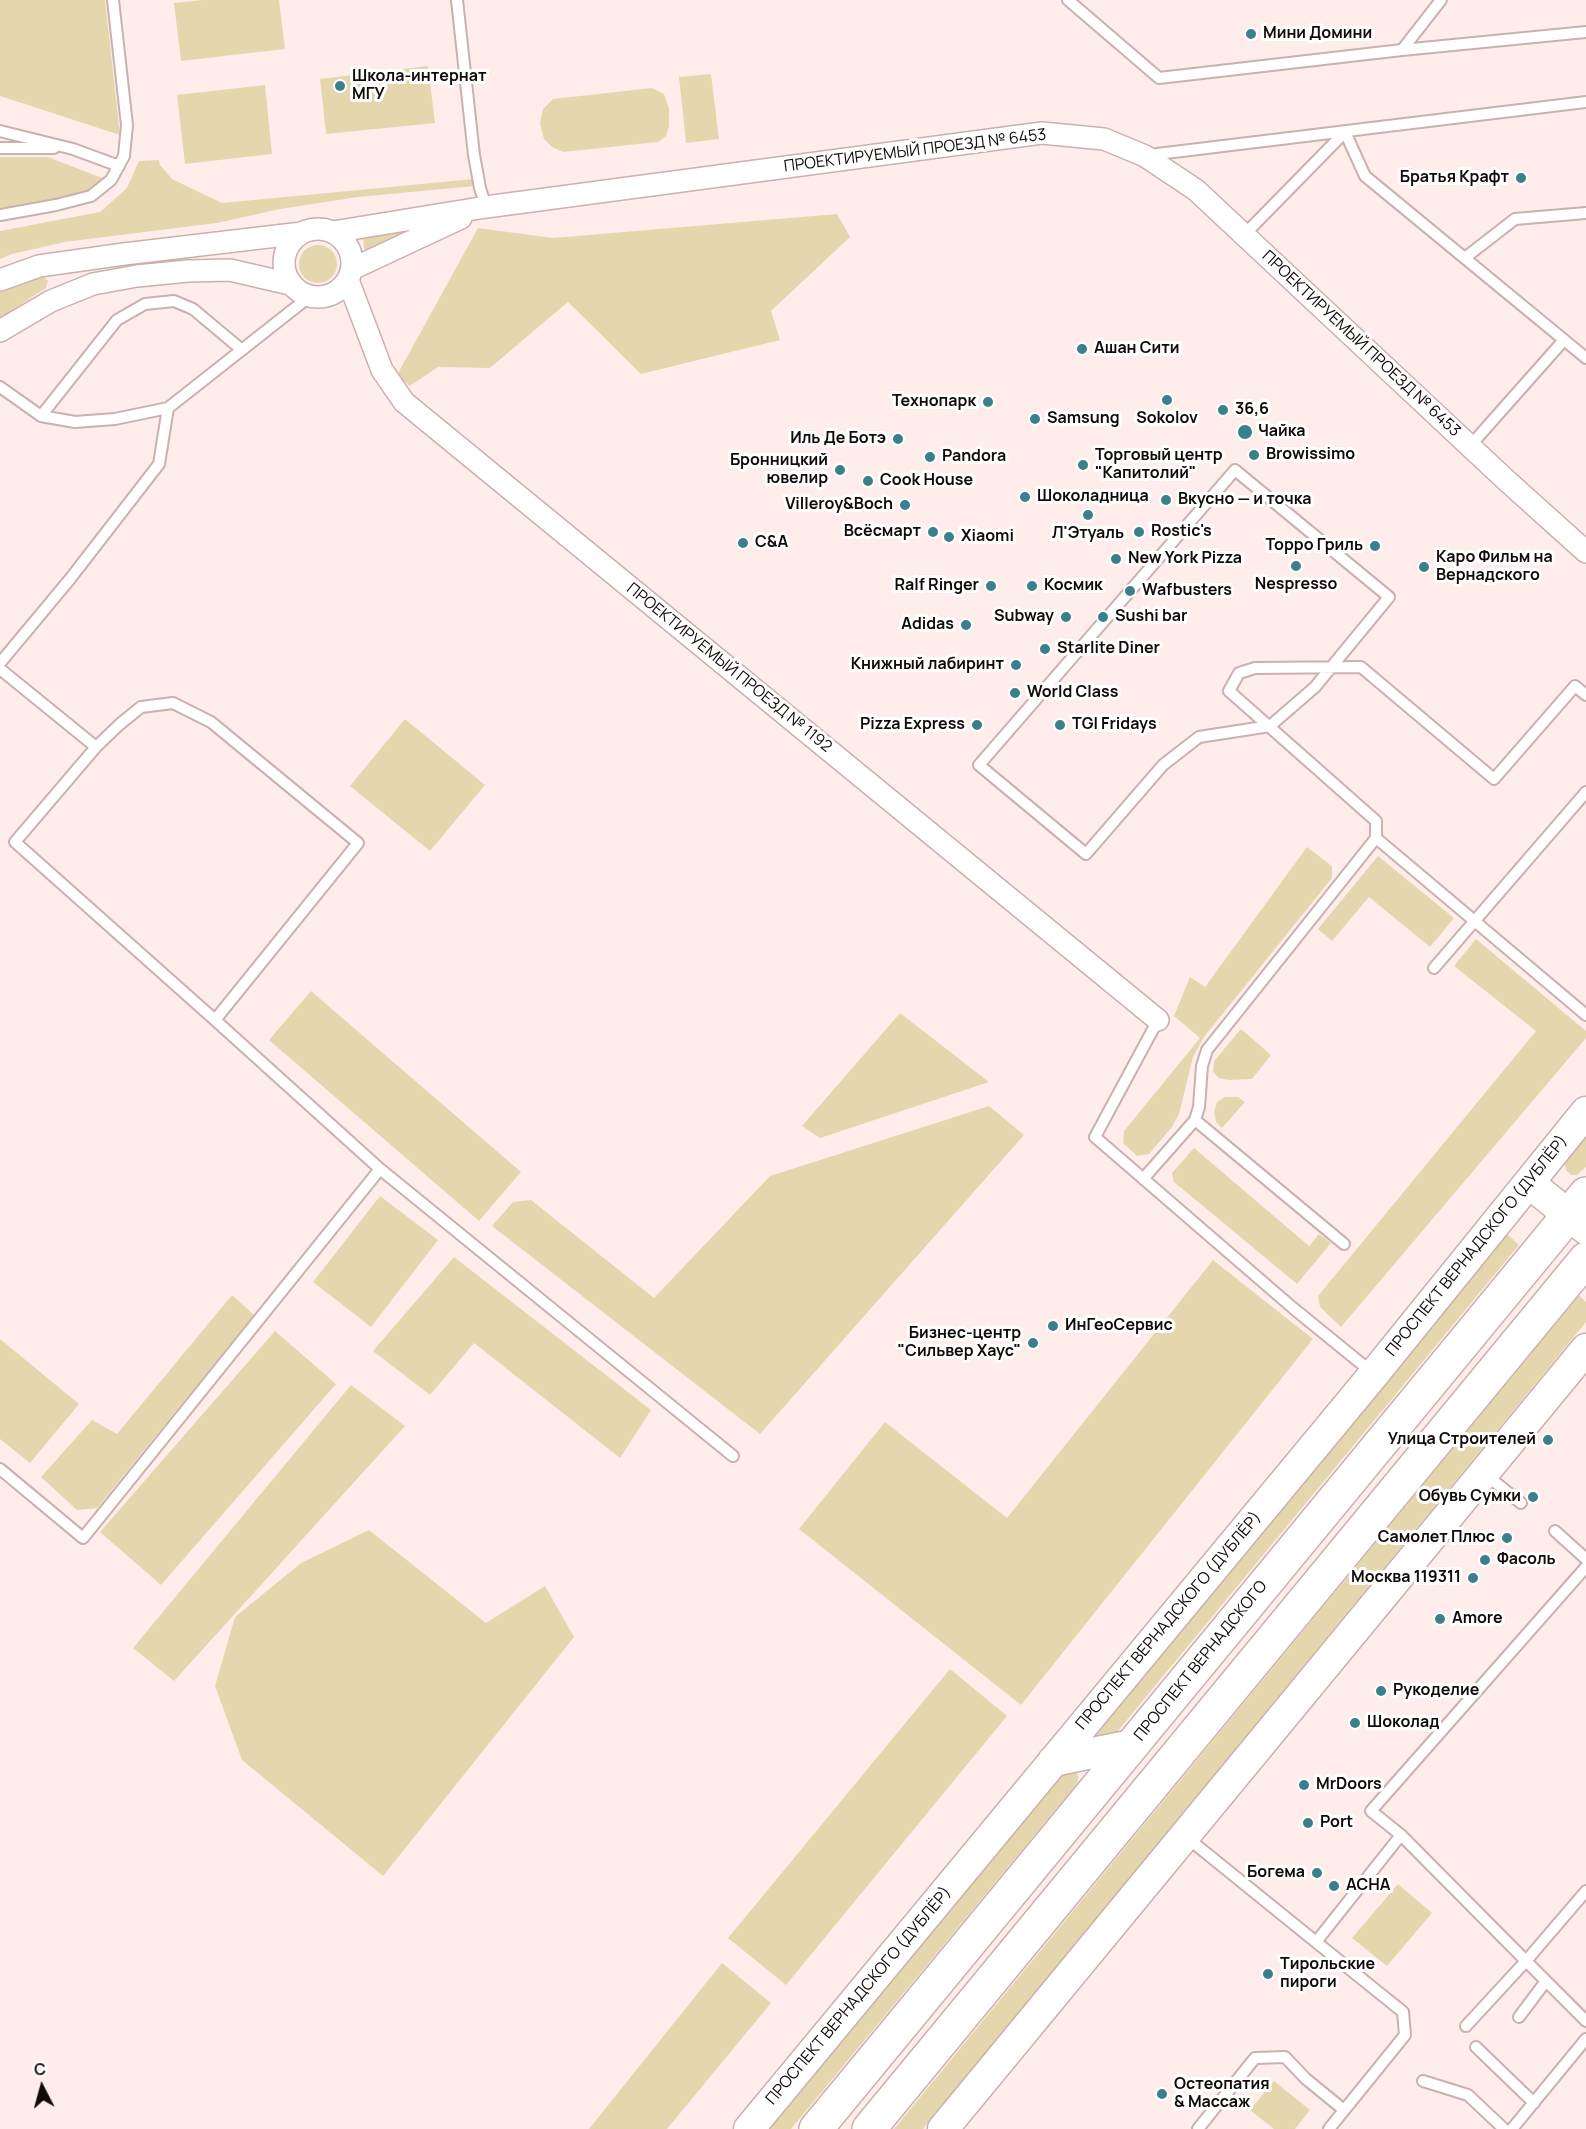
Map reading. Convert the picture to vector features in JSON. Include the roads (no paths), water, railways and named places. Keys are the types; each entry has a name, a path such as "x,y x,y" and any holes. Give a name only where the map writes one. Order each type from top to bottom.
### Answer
{"main road":[{"name":"ПРОСПЕКТ ВЕРНАДСКОГО","path":"816,2129 1132,1745 1580,1213"},
{"path":"868,2129 1586,1259"}],"street":[{"name":"ПРОЕКТИРУЕМЫЙ ПРОЕЗД № 6453","path":"0,280 39,266 124,254 312,230 323,229 333,232 486,207 1042,133 1104,139 1145,156 1196,190 1586,552"},
{"name":"ПРОЕКТИРУЕМЫЙ ПРОЕЗД № 6453","path":"309,297 321,298 332,295 341,289 350,275 486,207"},
{"path":"333,232 346,244 350,252 350,275"},
{"path":"302,233 286,250 285,274 290,284 309,297"},
{"path":"0,331 51,301 93,284 137,276 230,270 290,284"},
{"name":"ПРОЕКТИРУЕМЫЙ ПРОЕЗД № 1192","path":"350,275 382,370 404,402 1158,1020"},
{"name":"ПРОСПЕКТ ВЕРНАДСКОГО (ДУБЛЁР)","path":"749,2129 1374,1374 1586,1112"},
{"path":"1529,1182 1580,1213"},
{"path":"943,2129 1586,1349"},
{"path":"1053,1761 1132,1745"}],"lane":[{"path":"0,215 91,196 111,180 119,166 124,156 127,125 113,0"},
{"path":"457,0 474,155 486,207"},
{"path":"1068,0 1159,78 1402,50 1586,32"},
{"path":"1402,50 1441,0"},
{"path":"1145,156 1586,102"},
{"path":"0,131 72,148 119,166"},
{"path":"1244,235 1345,132"},
{"path":"1345,132 1365,176 1586,358"},
{"path":"0,148 72,148"},
{"path":"1466,257 1515,219 1586,213"},
{"path":"0,387 41,416 75,422 115,418 168,408 309,297"},
{"path":"41,416 117,320 145,304 174,301 193,309 242,350"},
{"path":"1470,446 1564,340"},
{"path":"0,663 70,579 159,464 168,408"},
{"path":"1234,470 1389,597 1315,687 1270,726 1199,737 1163,765 1086,854 978,765 1234,470"},
{"path":"1143,1179 1195,1120 1199,1107 1202,1066 1207,1050 1376,838 1376,821 1229,691 1239,673 1255,668 1361,667 1494,779 1575,686 1586,695"},
{"path":"0,669 96,747"},
{"path":"215,1020 358,843 211,722 173,703 141,707 96,747 15,842 380,1168 733,1456"},
{"path":"1434,968 1586,792"},
{"path":"1376,838 1586,1015"},
{"path":"1158,1020 1095,1137 1293,1308 1374,1374"},
{"path":"1195,1120 1344,1244"},
{"path":"0,1469 83,1538 380,1168"},
{"path":"1484,1474 1521,1503"},
{"path":"1555,1531 1586,1559"},
{"path":"1586,1567 1371,1811 1401,1835 1586,2021"},
{"path":"1185,1835 1403,2012 1406,2035 1329,2129"},
{"path":"1316,1942 1401,1835"},
{"path":"1466,2026 1586,1891"},
{"path":"1519,2017 1546,1981"},
{"path":"1512,2129 1586,2039"},
{"path":"1476,2047 1534,2103"},
{"path":"1198,2129 1255,2058 1285,2057 1344,2110"},
{"path":"1424,2081 1468,2095 1504,2129"}],"place":[{"name":"Мини Домини","path":"1251,34"},
{"name":"Школа-интернат МГУ","path":"340,86"},
{"name":"Братья Крафт","path":"1521,178"},
{"name":"Ашан Сити","path":"1082,349"},
{"name":"Sokolov","path":"1167,400"},
{"name":"Технопарк","path":"988,402"},
{"name":"36,6","path":"1223,410"},
{"name":"Samsung","path":"1035,419"},
{"name":"Чайка","path":"1245,432"},
{"name":"Иль Де Ботэ","path":"898,439"},
{"name":"Browissimo","path":"1254,455"},
{"name":"Pandora","path":"930,457"},
{"name":"Торговый центр \"Капитолий\"","path":"1083,465"},
{"name":"Бронницкий ювелир","path":"840,470"},
{"name":"Cook House","path":"868,481"},
{"name":"Шоколадница","path":"1025,497"},
{"name":"Вкусно — и точка","path":"1166,500"},
{"name":"Villeroy&Boch","path":"905,505"},
{"name":"Л'Этуаль","path":"1088,515"},
{"name":"Всёсмарт","path":"933,532"},
{"name":"Rostic's","path":"1139,532"},
{"name":"Xiaomi","path":"949,537"},
{"name":"C&A","path":"743,543"},
{"name":"Торро Гриль","path":"1375,546"},
{"name":"New York Pizza","path":"1116,559"},
{"name":"Nespresso","path":"1296,566"},
{"name":"Каро Фильм на Вернадского","path":"1424,567"},
{"name":"Ralf Ringer","path":"991,586"},
{"name":"Космик","path":"1032,586"},
{"name":"Wafbusters","path":"1130,591"},
{"name":"Subway","path":"1066,617"},
{"name":"Sushi bar","path":"1103,617"},
{"name":"Adidas","path":"966,625"},
{"name":"Starlite Diner","path":"1045,649"},
{"name":"Книжный лабиринт","path":"1016,665"},
{"name":"World Class","path":"1015,693"},
{"name":"Pizza Express","path":"977,725"},
{"name":"TGI Fridays","path":"1060,725"},
{"name":"ИнГеоСервис","path":"1053,1326"},
{"name":"Бизнес-центр \"Сильвер Хаус\"","path":"1033,1343"},
{"name":"Улица Строителей","path":"1548,1440"},
{"name":"Обувь Сумки","path":"1533,1497"},
{"name":"Самолет Плюс","path":"1507,1538"},
{"name":"Фасоль","path":"1485,1560"},
{"name":"Москва 119311","path":"1473,1578"},
{"name":"Amore","path":"1440,1619"},
{"name":"Рукоделие","path":"1381,1691"},
{"name":"Шоколад","path":"1355,1723"},
{"name":"MrDoors","path":"1304,1785"},
{"name":"Port","path":"1308,1823"},
{"name":"Богема","path":"1317,1873"},
{"name":"ACHA","path":"1334,1886"},
{"name":"Тирольские пироги","path":"1268,1974"},
{"name":"Остеопатия & Массаж","path":"1162,2094"}]}
